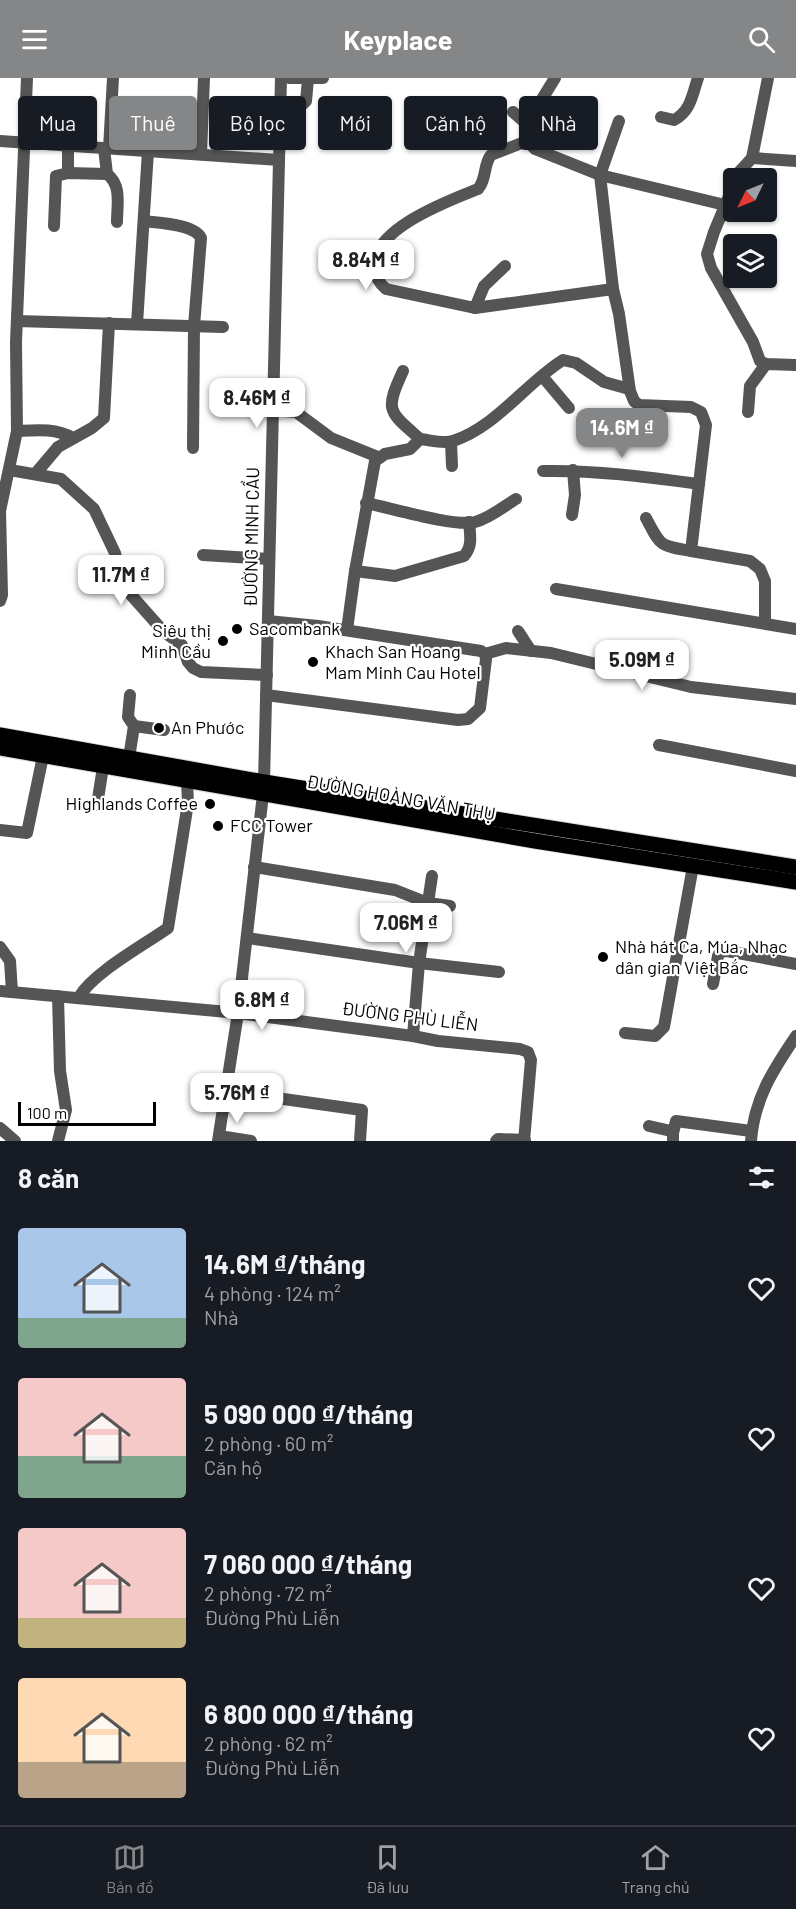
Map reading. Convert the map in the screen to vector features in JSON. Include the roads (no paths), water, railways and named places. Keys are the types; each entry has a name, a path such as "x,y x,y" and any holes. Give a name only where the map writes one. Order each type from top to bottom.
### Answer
{"main road":[{"name":"ĐƯỜNG HOÀNG VĂN THỤ","path":"0,735 37,751 103,766 187,781 264,788"},
{"name":"ĐƯỜNG HOÀNG VĂN THỤ","path":"0,748 129,758 264,788 536,833 796,867"},
{"name":"ĐƯỜNG HOÀNG VĂN THỤ","path":"536,833 693,866 796,882"}],"street":[{"path":"26,96 27,78"},
{"path":"106,174 113,78"},
{"path":"201,154 204,78"},
{"name":"ĐƯỜNG MINH CẦU","path":"280,96 281,78"},
{"path":"289,78 323,78"},
{"path":"544,96 555,78"},
{"path":"661,117 674,120 681,117 690,105 698,78"},
{"path":"743,168 752,158 768,78"},
{"path":"306,101 308,79"},
{"path":"513,112 519,117"},
{"path":"620,121 600,175 613,289 630,389 634,401 639,405 691,407 701,411 706,425 691,551"},
{"path":"0,141 18,142"},
{"path":"519,144 491,154 482,184 478,189 401,225 384,241 376,252 377,278 386,289 475,308 613,289"},
{"path":"97,147 279,160"},
{"path":"0,601 2,594 0,511 5,478 17,431 17,321 24,150"},
{"path":"68,150 68,173"},
{"name":"ĐƯỜNG MINH CẦU","path":"218,1139 238,1013 264,788 279,150"},
{"path":"538,150 600,175 723,205"},
{"path":"137,324 148,151"},
{"path":"752,158 796,161"},
{"path":"54,226 56,176 68,173 106,174 116,183 118,189 117,222"},
{"path":"723,210 707,254 711,268 753,342 760,361 766,364 796,365"},
{"path":"144,220 192,229 200,234 201,238 194,326 193,448"},
{"path":"475,308 484,286 505,266"},
{"path":"17,321 223,327"},
{"path":"36,473 58,447 92,428 104,418 109,323"},
{"path":"403,371 393,393 392,414 420,439 451,442 489,420 515,401 563,360 570,361 604,382 630,389"},
{"path":"748,412 750,386 766,364"},
{"path":"542,376 569,408"},
{"path":"273,410 296,412 331,438 378,458 410,449 420,439"},
{"path":"17,431 47,430 62,432 73,438"},
{"path":"451,442 452,466"},
{"path":"346,630 366,503 375,461 378,458"},
{"path":"573,470 575,495 573,515"},
{"path":"543,471 619,473 699,484"},
{"path":"5,478 36,473 62,479 94,509 116,553 123,586 164,632 182,645 188,662 193,668 201,672 267,675"},
{"path":"366,503 458,523 475,522 516,499"},
{"path":"646,518 659,542 668,547 750,561 760,569 765,581 765,623"},
{"path":"355,571 395,576 464,556 470,550 469,522"},
{"path":"203,555 269,559"},
{"path":"556,589 796,629"},
{"path":"268,621 346,630 481,651 485,654 506,648 550,653 691,687 796,699"},
{"path":"518,631 531,651"},
{"path":"266,695 458,720 468,719 480,708 485,654"},
{"path":"129,758 134,726 128,717 130,695"},
{"path":"134,726 164,730"},
{"path":"658,745 796,771"},
{"path":"0,830 27,833 37,751"},
{"path":"97,805 103,766"},
{"path":"79,997 117,963 168,928 188,803 187,781"},
{"path":"625,1033 655,1036 664,1027 693,866"},
{"path":"254,867 395,890 428,903 450,906"},
{"path":"413,1036 419,963 432,876"},
{"path":"247,938 499,972"},
{"path":"0,947 9,961 6,992"},
{"path":"713,984 720,952 727,951 796,964"},
{"name":"ĐƯỜNG PHÙ LIỄN","path":"6,992 238,1013 438,1041 520,1048 528,1052 531,1060 525,1140"},
{"path":"58,996 60,1071 66,1110 58,1141"},
{"path":"649,1126 673,1137 676,1121 751,1136 752,1119 761,1093 795,1039"},
{"path":"226,1091 362,1110 360,1141"},
{"path":"0,1128 15,1141"},
{"path":"218,1139 251,1141"},
{"path":"496,1141 498,1139 525,1140"}],"place":[{"name":"Sacombank","path":"237,629"},
{"name":"Siêu thị Minh Cầu","path":"223,641"},
{"name":"Khach San Hoang Mam Minh Cau Hotel","path":"313,662"},
{"name":"An Phước","path":"159,728"},
{"name":"Highlands Coffee","path":"210,804"},
{"name":"FCC Tower","path":"218,826"},
{"name":"Nhà hát Ca, Múa, Nhạc dân gian Việt Bắc","path":"603,957"}]}
